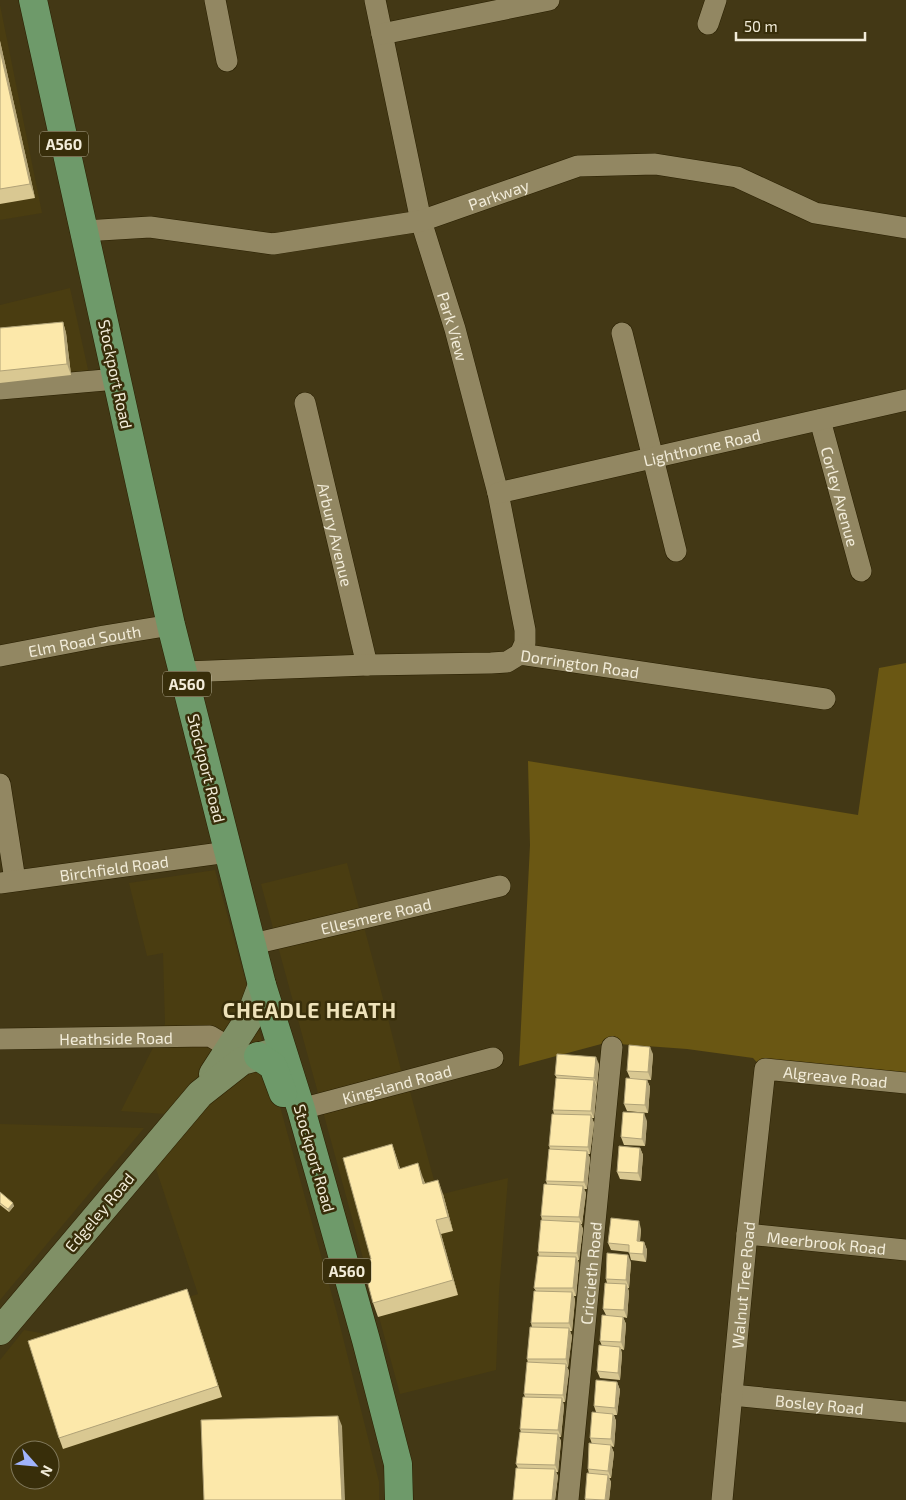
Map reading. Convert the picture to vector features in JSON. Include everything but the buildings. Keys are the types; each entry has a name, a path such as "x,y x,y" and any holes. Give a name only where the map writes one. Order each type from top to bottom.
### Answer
{"main road":[{"name":"Stockport Road","path":"33,0 171,625 253,944 272,1044"},
{"name":"Edgeley Road","path":"200,1094 224,1043 250,1017 262,985"},
{"path":"224,1043 272,1044"},
{"name":"Edgeley Road","path":"0,1331 200,1094 242,1061 272,1044"},
{"name":"A560","path":"272,1044 273,1066 286,1101 301,1110"},
{"name":"Stockport Road","path":"301,1110 366,1340 398,1464 399,1500"}],"street":[{"path":"215,0 227,61"},
{"name":"Park View","path":"375,0 421,221 455,329 498,493 525,630 525,643 520,654"},
{"path":"382,34 549,0"},
{"path":"708,24 716,0"},
{"name":"Parkway","path":"84,232 150,227 273,244 421,221 578,166 655,164 737,177 815,213 906,228"},
{"path":"622,334 676,551"},
{"path":"0,389 117,379"},
{"name":"Lighthorne Road","path":"498,493 906,400"},
{"name":"Arbury Avenue","path":"305,403 367,665"},
{"name":"Corley Avenue","path":"820,420 861,571"},
{"name":"Elm Road South","path":"0,656 171,625"},
{"name":"Dorrington Road","path":"184,672 367,665 491,663 507,662 520,654 825,699"},
{"path":"0,784 7,882"},
{"name":"Birchfield Road","path":"7,882 228,852"},
{"name":"Ellesmere Road","path":"253,944 500,886"},
{"name":"Heathside Road","path":"0,1039 224,1043"},
{"name":"Criccieth Road","path":"568,1500 612,1047"},
{"name":"Kingsland Road","path":"301,1110 493,1058"},
{"name":"Algreave Road","path":"765,1069 906,1083"},
{"name":"Walnut Tree Road","path":"722,1500 747,1234 765,1069"},
{"name":"Meerbrook Road","path":"747,1234 906,1250"},
{"name":"Bosley Road","path":"732,1395 906,1412"}],"shaded area":[{"path":"0,5 42,213 0,220"},
{"path":"70,288 89,374 0,383 0,305"},
{"path":"906,663 906,1078 762,1068 753,1058 687,1049 605,1043 519,1066 530,845 528,761 858,815 879,668"},
{"path":"347,863 401,1070 408,1084 438,1195 508,1178 499,1292 496,1370 400,1394 261,884"},
{"path":"215,870 336,1310 379,1482 379,1500 0,1500 0,1360 24,1330 63,1337 198,1294 153,1160 166,1114 121,1111 165,1024 163,953 147,956 129,883"},
{"path":"0,1124 144,1128 0,1300"}],"district":[{"name":"CHEADLE HEATH","path":"310,1009"}]}
